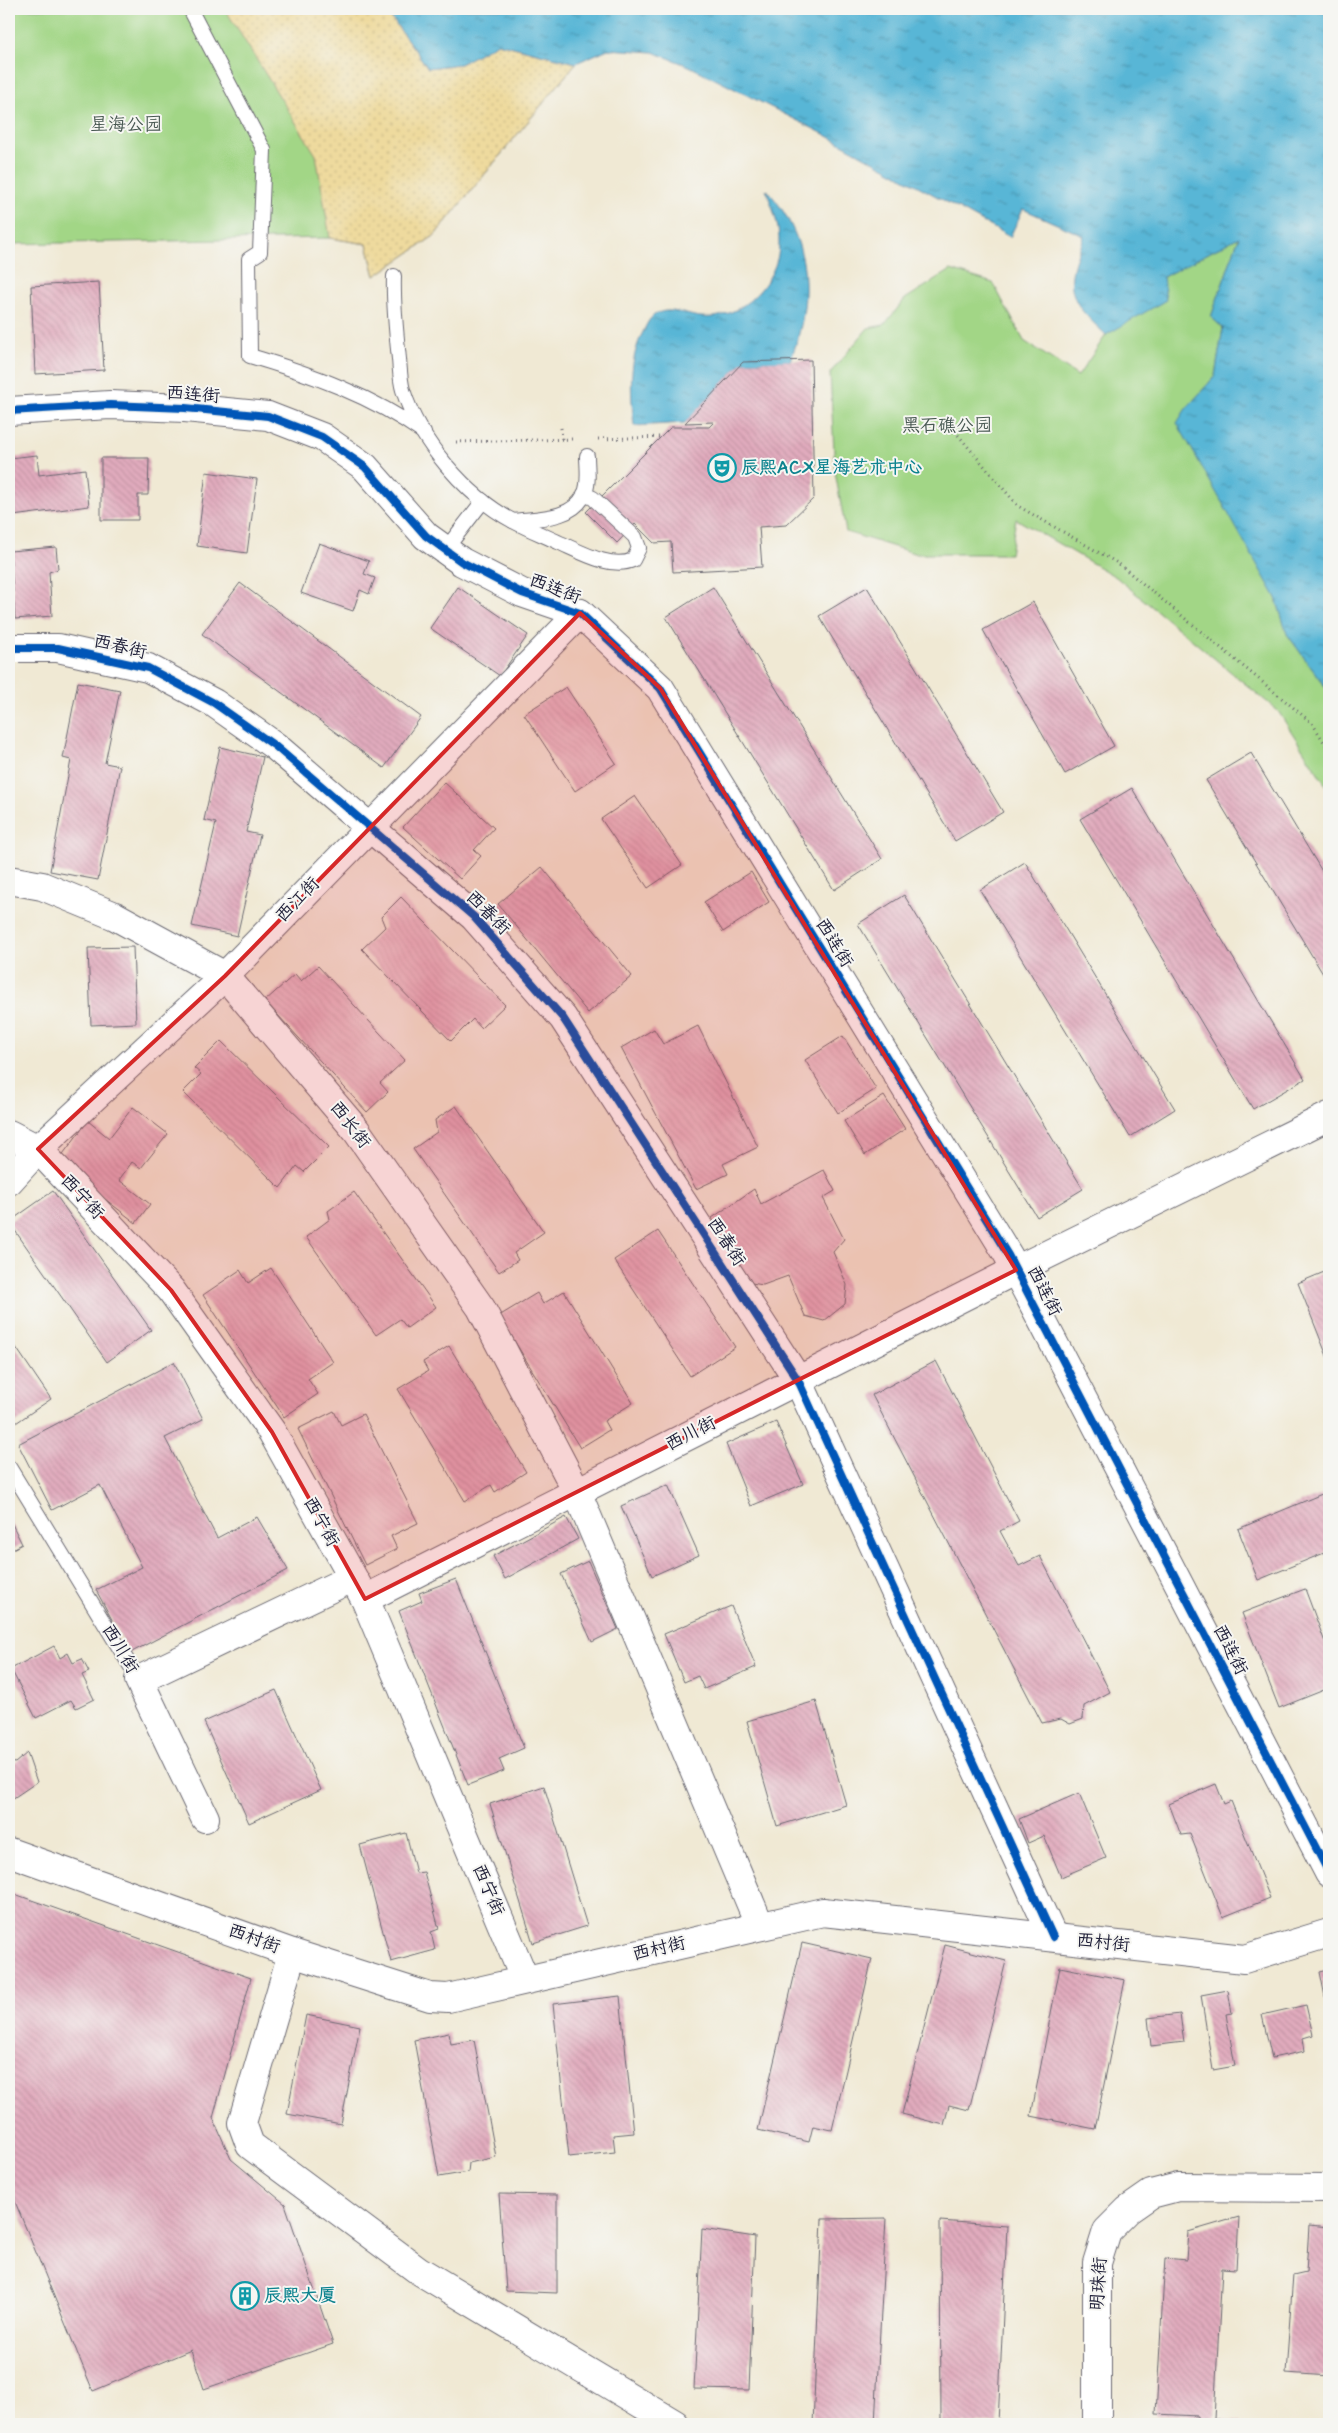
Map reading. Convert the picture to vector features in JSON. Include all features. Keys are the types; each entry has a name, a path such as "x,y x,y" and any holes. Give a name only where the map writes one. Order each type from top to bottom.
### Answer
{"street":[{"name":"西连街","path":"9,411 110,405 186,408 268,416 322,437 365,467 426,536 462,562 522,593 580,613 660,688 1016,1270 1329,1873"},
{"name":"西江街","path":"9,1181 38,1149 225,976 369,826 580,613"},
{"name":"西春街","path":"9,648 58,648 148,668 214,703 275,746 474,917 563,1018 798,1380 1053,1937"},
{"name":"西长街","path":"9,880 42,886 115,916 225,976 356,1130 481,1308 577,1492 760,1926"},
{"name":"西川街","path":"139,1680 358,1588 577,1492 1016,1270 1329,1116"},
{"name":"西宁街","path":"9,1134 38,1149 171,1290 272,1432 358,1588 526,1980"},
{"path":"139,1680 205,1818"},
{"name":"西村街","path":"9,1852 292,1953 430,1997 448,1998 823,1912 1244,1958 1329,1932"},
{"path":"292,1953 242,2123 250,2145 418,2270 675,2424"},
{"name":"明珠街","path":"1097,2424 1097,2263 1107,2231 1121,2217 1151,2194 1178,2187 1329,2188"}],"lane":[{"path":"190,9 264,150 260,252 249,259 250,356 304,372 394,412 427,438"},
{"path":"394,276 393,312 403,389 427,438 447,466 483,501 513,521 573,549 608,561 625,564 633,560 639,548 635,537 593,498 584,494"},
{"path":"513,521 556,516 574,507 584,494 587,456"},
{"path":"446,550 483,501"},
{"name":"西川街","path":"9,1467 139,1680"}],"path":[{"path":"562,428 562,439"},
{"path":"958,435 1018,506 1119,564 1312,723 1329,750"},
{"path":"595,439 661,437"},
{"path":"427,438 578,439"}],"highlighted area":[{"path":"580,613 660,688 1016,1270 365,1599 272,1432 171,1290 38,1149 225,976"}],"green space":[{"name":"星海公园","path":"9,9 385,9 428,68 576,63 434,236 375,276 367,244 330,238 9,244"},
{"name":"黑石礁公园","path":"1239,237 1211,317 1223,328 1215,376 1185,410 1276,598 1287,634 1329,692 1329,790 1278,711 1116,577 1016,519 1010,554 917,554 846,532 835,472 830,373 868,328 884,325 905,299 951,270 993,283 1024,341 1078,376 1106,335 1131,319 1163,277"}],"sand":[{"path":"225,9 385,9 428,68 460,64 497,43 576,63 434,236 375,276 367,244 330,238 316,155"}],"water":[{"path":"385,9 1329,9 1329,692 1287,634 1276,598 1177,423 1185,410 1215,376 1223,328 1211,317 1239,237 1163,277 1166,300 1106,335 1085,314 1075,299 1072,290 1073,269 1084,236 1023,209 1010,237 824,134 689,66 653,52 608,49 576,63 498,43 460,64 428,68"},
{"path":"766,189 781,208 793,228 800,249 804,271 803,315 790,361 743,362 685,423 634,426 631,391 632,369 641,336 651,318 656,314 667,311 701,317 715,317 729,313 742,306 754,296 772,272 777,259 779,238 775,216"}],"building":[{"path":"99,282 104,370 35,374 31,286"},
{"name":"辰熙ACX星海艺术中心","path":"811,360 814,498 786,525 759,527 762,567 673,572 671,542 654,543 635,524 617,543 586,512 671,427 709,427 714,422 685,423 743,362"},
{"path":"37,455 39,475 85,469 89,506 13,516 9,484 9,458"},
{"path":"101,458 149,458 148,495 138,495 138,520 101,520"},
{"path":"206,472 257,479 247,553 197,546"},
{"path":"319,543 369,561 364,574 375,578 369,594 360,590 353,611 301,593"},
{"path":"56,547 58,569 49,572 52,616 15,619 10,551"},
{"path":"240,583 421,717 384,768 202,634"},
{"path":"458,587 528,635 500,676 430,628"},
{"path":"713,587 882,859 834,890 666,617"},
{"path":"867,587 1003,812 955,841 819,616"},
{"path":"1033,602 1114,746 1065,774 983,630"},
{"path":"78,682 120,690 105,763 120,766 98,880 50,871 71,760 63,758"},
{"path":"566,687 616,763 575,791 524,714"},
{"path":"220,747 263,757 246,832 260,835 237,936 192,926 216,823 204,820"},
{"path":"1251,753 1329,883 1329,984 1206,780"},
{"path":"444,782 494,828 474,850 481,856 460,879 403,827"},
{"path":"1132,788 1305,1079 1253,1109 1080,819"},
{"path":"635,796 682,865 648,888 601,819"},
{"path":"1025,862 1175,1109 1130,1137 980,890"},
{"path":"542,867 632,976 588,1013 498,904"},
{"path":"751,872 769,902 723,932 704,902"},
{"path":"904,895 1083,1189 1037,1217 858,924"},
{"path":"401,897 505,1005 481,1028 473,1019 451,1041 362,949 385,927 381,917"},
{"path":"133,947 136,1023 91,1025 88,948"},
{"path":"318,966 405,1060 380,1083 388,1092 367,1112 265,1001 295,974 301,981"},
{"path":"698,1026 758,1147 723,1164 728,1174 696,1189 621,1048 654,1029 663,1044"},
{"path":"843,1036 876,1089 838,1113 805,1060"},
{"path":"221,1041 329,1147 304,1172 297,1166 280,1188 183,1092 201,1074 194,1068"},
{"path":"884,1096 905,1129 865,1155 844,1121"},
{"path":"456,1106 544,1232 514,1253 518,1260 499,1272 413,1149 437,1132 435,1120"},
{"path":"133,1107 168,1134 141,1168 132,1162 119,1180 150,1204 136,1223 57,1162 88,1121 109,1138"},
{"path":"824,1170 835,1191 823,1198 844,1239 833,1252 847,1285 845,1304 824,1321 805,1316 788,1276 763,1285 746,1282 712,1218 754,1189 761,1204"},
{"path":"53,1191 151,1330 107,1362 9,1222"},
{"path":"354,1192 436,1307 407,1328 400,1319 376,1335 306,1237 330,1219 328,1211"},
{"path":"658,1231 735,1347 690,1376 614,1260"},
{"path":"271,1268 333,1362 308,1379 318,1394 284,1417 203,1295 240,1270 248,1283"},
{"path":"1329,1270 1329,1361 1298,1283"},
{"path":"564,1291 633,1403 604,1421 609,1430 580,1448 499,1316 537,1293 543,1304"},
{"path":"9,1337 51,1399 10,1427 9,1426"},
{"path":"449,1346 526,1472 495,1492 491,1485 465,1501 398,1389 428,1371 423,1362"},
{"path":"936,1361 1019,1521 1000,1531 1019,1566 1040,1556 1110,1692 1084,1706 1083,1719 1070,1724 1061,1719 1042,1723 872,1395"},
{"path":"174,1362 203,1419 165,1438 217,1538 257,1517 288,1570 130,1653 96,1590 142,1567 100,1485 52,1510 18,1444"},
{"path":"334,1411 341,1425 363,1414 418,1523 391,1536 397,1549 365,1565 298,1429"},
{"path":"776,1422 803,1484 751,1506 726,1444"},
{"path":"668,1485 699,1555 652,1576 621,1506"},
{"path":"1329,1491 1329,1551 1258,1580 1238,1529"},
{"path":"566,1517 578,1539 505,1579 493,1556"},
{"path":"9,1518 22,1544 9,1551"},
{"path":"588,1561 618,1629 592,1642 561,1574"},
{"path":"456,1579 524,1748 499,1759 504,1771 468,1785 399,1611 422,1601 419,1593"},
{"path":"1305,1589 1329,1653 1329,1688 1279,1708 1242,1613"},
{"path":"731,1606 756,1667 704,1689 698,1676 684,1682 664,1634"},
{"path":"54,1646 60,1658 68,1653 73,1663 82,1659 89,1672 82,1675 94,1699 76,1708 71,1700 36,1718 11,1669"},
{"path":"276,1690 321,1790 249,1823 204,1722"},
{"path":"816,1701 846,1805 777,1826 747,1721"},
{"path":"27,1753 37,1782 9,1801 9,1761 15,1763"},
{"path":"1216,1784 1224,1804 1231,1801 1270,1898 1223,1917 1190,1834 1181,1835 1169,1804"},
{"path":"544,1786 587,1926 533,1943 490,1804"},
{"path":"1079,1793 1106,1858 1061,1877 1044,1836 1028,1843 1019,1819"},
{"path":"406,1833 416,1873 424,1872 439,1929 431,1932 435,1950 391,1962 360,1845"},
{"path":"9,1892 251,1978 213,2118 231,2159 285,2204 333,2344 204,2389 191,2350 93,2391 9,2187"},
{"path":"802,1943 872,1959 832,2130 813,2126 809,2142 758,2130"},
{"path":"945,1945 1006,1961 969,2110 949,2105 944,2125 902,2114"},
{"path":"1060,1967 1125,1980 1095,2129 1031,2116"},
{"path":"1329,1970 1329,1996 1325,1997 1320,1972"},
{"path":"1228,1990 1232,2013 1226,2014 1235,2066 1213,2070 1201,1995"},
{"path":"620,1996 634,2133 613,2135 615,2152 569,2157 553,2004"},
{"path":"1306,2005 1313,2035 1303,2038 1305,2051 1272,2058 1262,2015"},
{"path":"1180,2014 1184,2042 1151,2046 1148,2018"},
{"path":"306,2015 360,2026 341,2124 287,2114"},
{"path":"449,2033 451,2044 474,2040 496,2157 469,2163 468,2172 439,2177 414,2040"},
{"path":"499,2194 557,2195 557,2293 506,2291"},
{"path":"1239,2217 1236,2269 1222,2268 1214,2419 1241,2421 1241,2424 1198,2424 1198,2416 1156,2414 1165,2258 1186,2260 1188,2232"},
{"path":"886,2218 875,2424 813,2424 822,2219"},
{"path":"940,2221 1007,2226 998,2424 941,2424"},
{"path":"1309,2226 1329,2228 1329,2376 1286,2373 1293,2275 1306,2272"},
{"path":"702,2229 755,2237 749,2390 694,2389"}],"cycle path":[{"path":"9,411 110,405 185,408 268,416 322,437 365,467 426,536 462,562 522,593 580,613 660,688 1008,1255 1329,1873"},
{"path":"9,648 58,648 148,668 214,703 275,746 474,917 563,1018 798,1380 1053,1937"}],"place":[{"name":"辰熙ACX星海艺术中心","path":"722,468"},
{"name":"辰熙大厦","path":"245,2296"}]}
